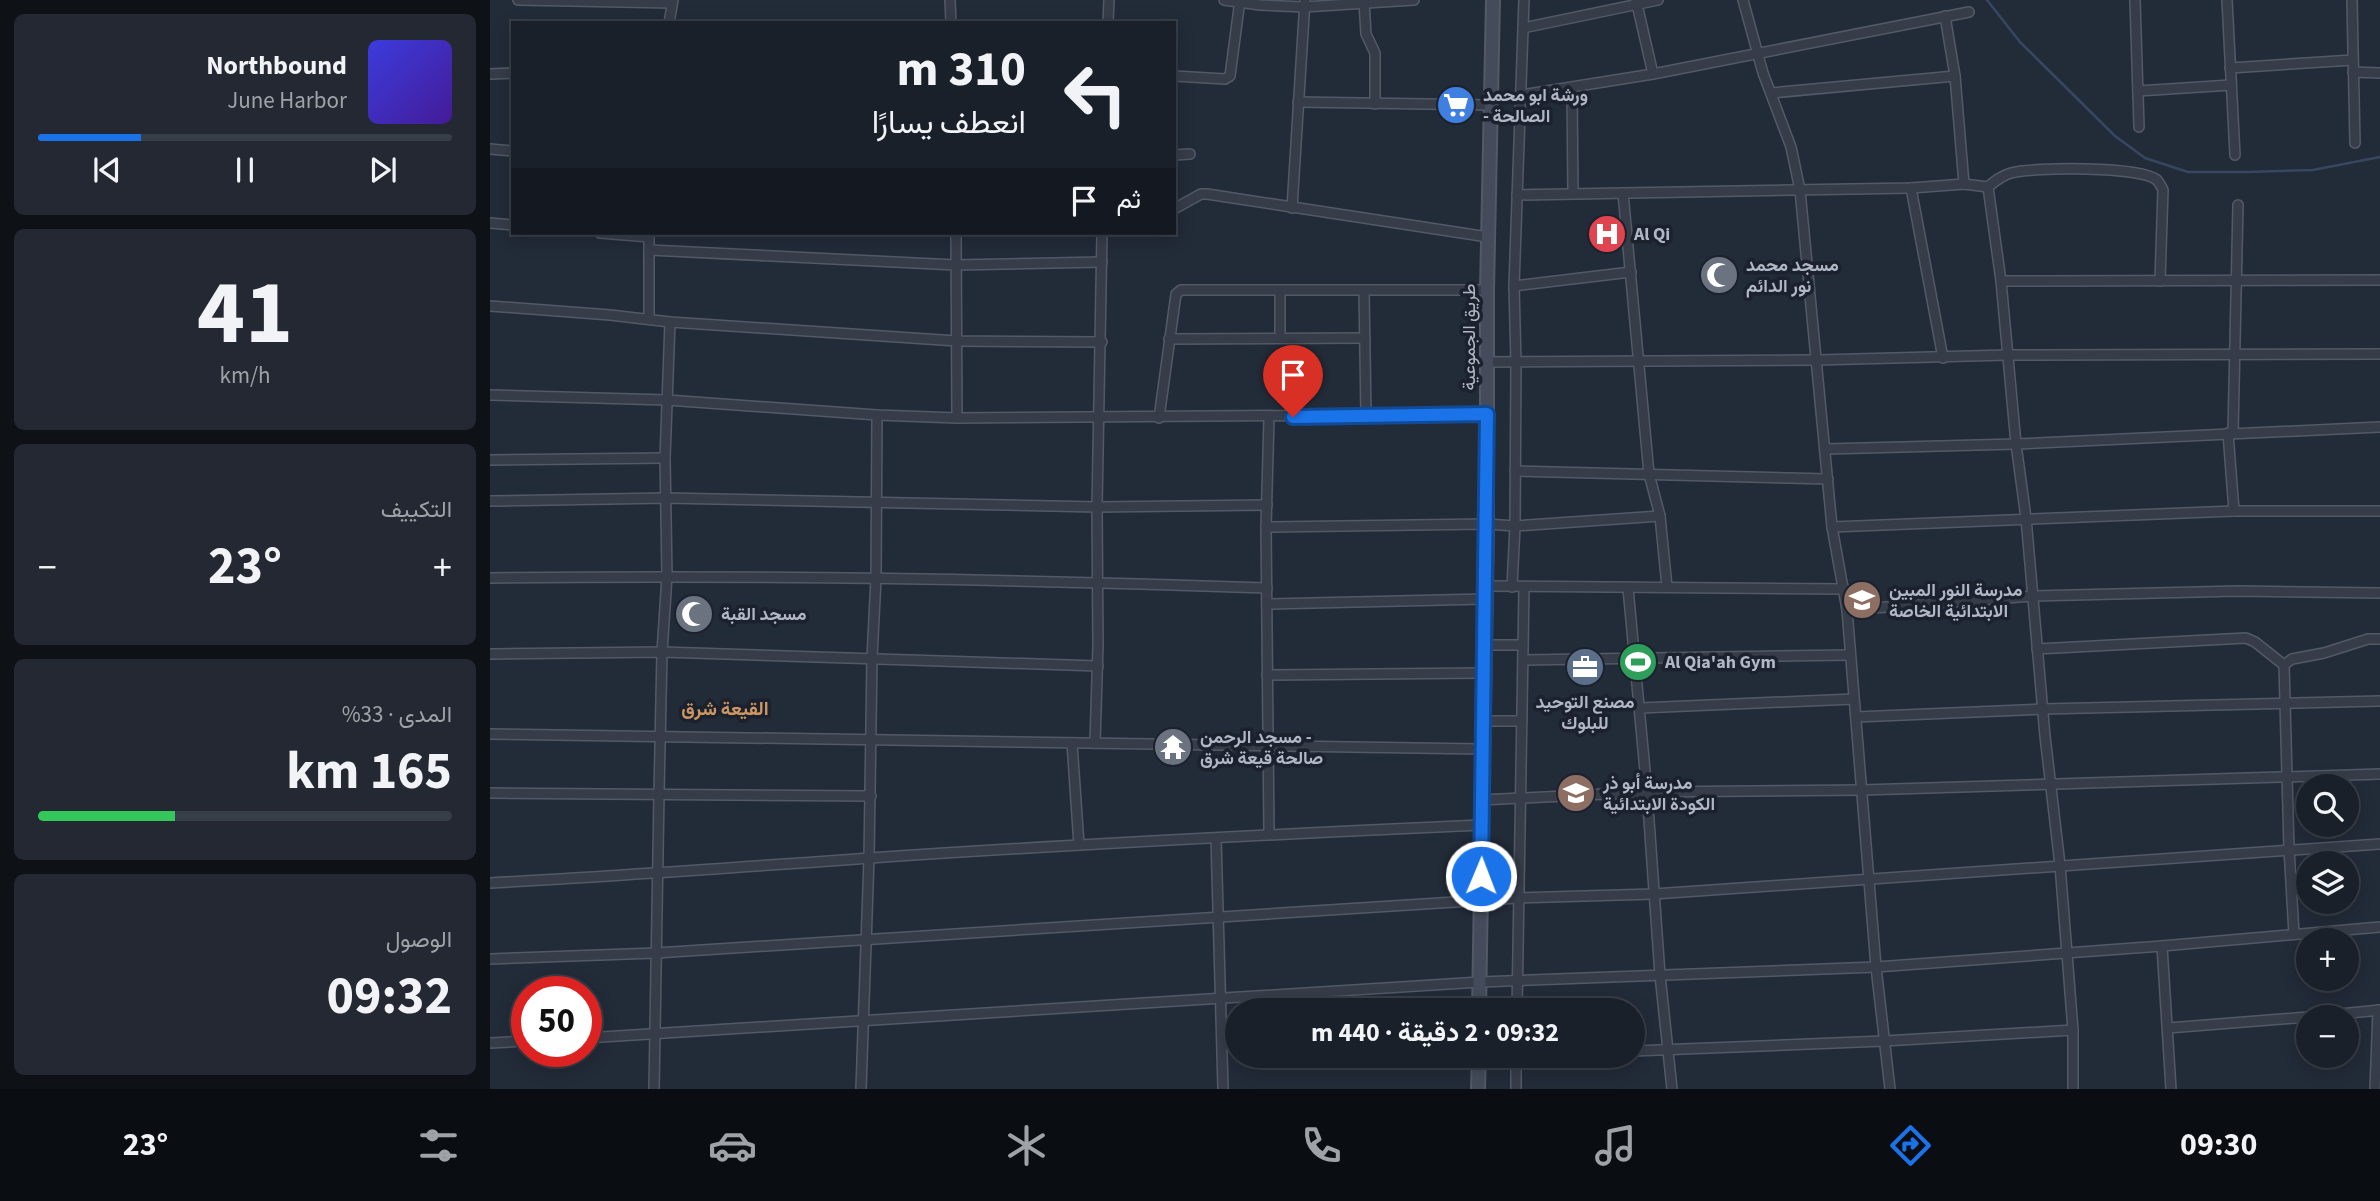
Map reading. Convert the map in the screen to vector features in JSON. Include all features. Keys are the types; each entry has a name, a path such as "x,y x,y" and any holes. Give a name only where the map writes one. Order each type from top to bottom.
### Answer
{"main road":[{"name":"طريق الجموعية","path":"1479,998 1493,0"},
{"path":"1478,1089 1479,1068"}],"street":[{"path":"519,0 672,1 669,21"},
{"path":"950,0 951,21"},
{"path":"1108,21 1109,0"},
{"path":"1224,0 1305,3 1414,0"},
{"path":"1512,587 1515,526 1514,286 1524,0"},
{"path":"1523,27 1636,2 1658,0"},
{"path":"1742,0 1757,54 1791,147 1800,190 1832,527 1845,589 1876,967 1889,1089"},
{"path":"2135,0 2139,127"},
{"path":"2227,0 2235,155"},
{"path":"2352,0 2355,143"},
{"path":"1176,76 1225,79 1230,76 1240,1"},
{"path":"1364,2 1366,34 1375,53 1375,104"},
{"path":"1636,2 1653,75"},
{"path":"1292,208 1305,3"},
{"path":"1522,95 1653,75 1969,12"},
{"path":"1945,16 1955,76 1964,184"},
{"path":"2231,68 2353,60"},
{"path":"2353,72 2380,73"},
{"path":"490,74 511,73"},
{"path":"1771,93 1955,76"},
{"path":"2138,91 2231,85"},
{"path":"1572,89 1573,194"},
{"path":"1298,102 1490,105"},
{"path":"490,149 511,151"},
{"path":"1176,155 1190,155"},
{"path":"1517,195 1911,188 1964,184 1988,187 2009,173 2053,169 2112,170 2150,177 2157,181 2163,190 2160,281"},
{"path":"1988,187 2001,281 2060,865 2073,1030 2073,1089"},
{"path":"1911,188 1943,358"},
{"path":"1623,193 1649,474 1660,516 1667,587"},
{"path":"1176,208 1200,194 1207,194 1488,237"},
{"path":"2234,511 2230,432 2236,355 2238,205"},
{"path":"490,223 511,225"},
{"path":"649,235 649,319"},
{"path":"956,235 957,418"},
{"path":"1095,743 1102,235"},
{"path":"649,250 956,265 1102,262"},
{"path":"1514,286 1631,272"},
{"path":"2001,281 2235,282 2380,279"},
{"path":"1159,418 1176,294 1181,290 1487,290"},
{"path":"1280,291 1280,338"},
{"path":"1364,291 1366,415"},
{"path":"490,306 670,322 957,341 1102,342"},
{"path":"654,1089 662,652 667,576 665,458 670,322"},
{"path":"1169,339 1365,338"},
{"path":"1486,362 1817,360 2007,355 2380,354"},
{"path":"490,395 667,400 957,418 1487,414"},
{"path":"861,1089 878,502 877,415"},
{"path":"1269,417 1266,527 1269,834"},
{"path":"1826,449 2016,444 2380,427"},
{"path":"490,460 665,458"},
{"path":"1515,471 1828,479"},
{"path":"490,501 666,498 1097,507 1267,505"},
{"path":"1832,527 2234,511 2380,511"},
{"path":"1266,527 1487,524 1515,526 1660,516"},
{"path":"490,578 876,578 1267,588"},
{"path":"1267,604 1485,593 1512,587 1845,589"},
{"path":"1517,998 1524,587"},
{"path":"1628,588 1672,1089"},
{"path":"1847,610 2033,596 2238,591 2380,593"},
{"path":"2037,649 2246,638 2284,665"},
{"path":"2284,665 2292,659 2324,653 2368,639 2380,639"},
{"path":"1483,645 1523,645"},
{"path":"490,654 662,652 1098,666"},
{"path":"1523,660 1850,655"},
{"path":"2284,665 2294,934"},
{"path":"1267,675 1483,673"},
{"path":"1640,708 1854,699"},
{"path":"1856,717 2043,709 2380,701"},
{"path":"1483,721 1522,721"},
{"path":"490,734 1482,750"},
{"path":"1072,743 1079,845"},
{"path":"1481,800 1647,793 1862,790 2380,774"},
{"path":"490,793 871,796"},
{"path":"490,883 1079,845 1482,825"},
{"path":"1216,838 1223,1089"},
{"path":"490,959 656,953 1518,898 1654,894 2380,844"},
{"path":"602,1037 1480,982 1876,967 2380,927"},
{"path":"2162,946 2171,1089"},
{"path":"2359,1012 2379,1010 2375,1089"},
{"path":"2168,1028 2296,1018"},
{"path":"1645,1051 2073,1030"},
{"path":"490,1043 511,1042"},
{"path":"1516,1068 1516,1089"}],"waterway":[{"path":"1987,0 2020,42 2115,136 2145,158 2188,172 2247,172 2313,170 2380,157"}],"place":[{"name":"ورشة ابو محمد - الصالحة","path":"1456,105"},
{"name":"Al Qi","path":"1607,234"},
{"name":"مسجد محمد نور الدائم","path":"1719,275"},
{"name":"مدرسة النور المبين الابتدائية الخاصة","path":"1862,600"},
{"name":"مسجد القبة","path":"694,614"},
{"name":"Al Qia'ah Gym","path":"1638,662"},
{"name":"مصنع التوحيد للبلوك","path":"1585,667"},
{"name":"مسجد الرحمن - صالحة قيعة شرق","path":"1173,747"},
{"name":"مدرسة أبو ذر الكودة الابتدائية","path":"1576,793"}],"district":[{"name":"القيعة شرق","path":"725,709"}],"route":[{"path":"1293,417 1487,414 1481,876"}]}
